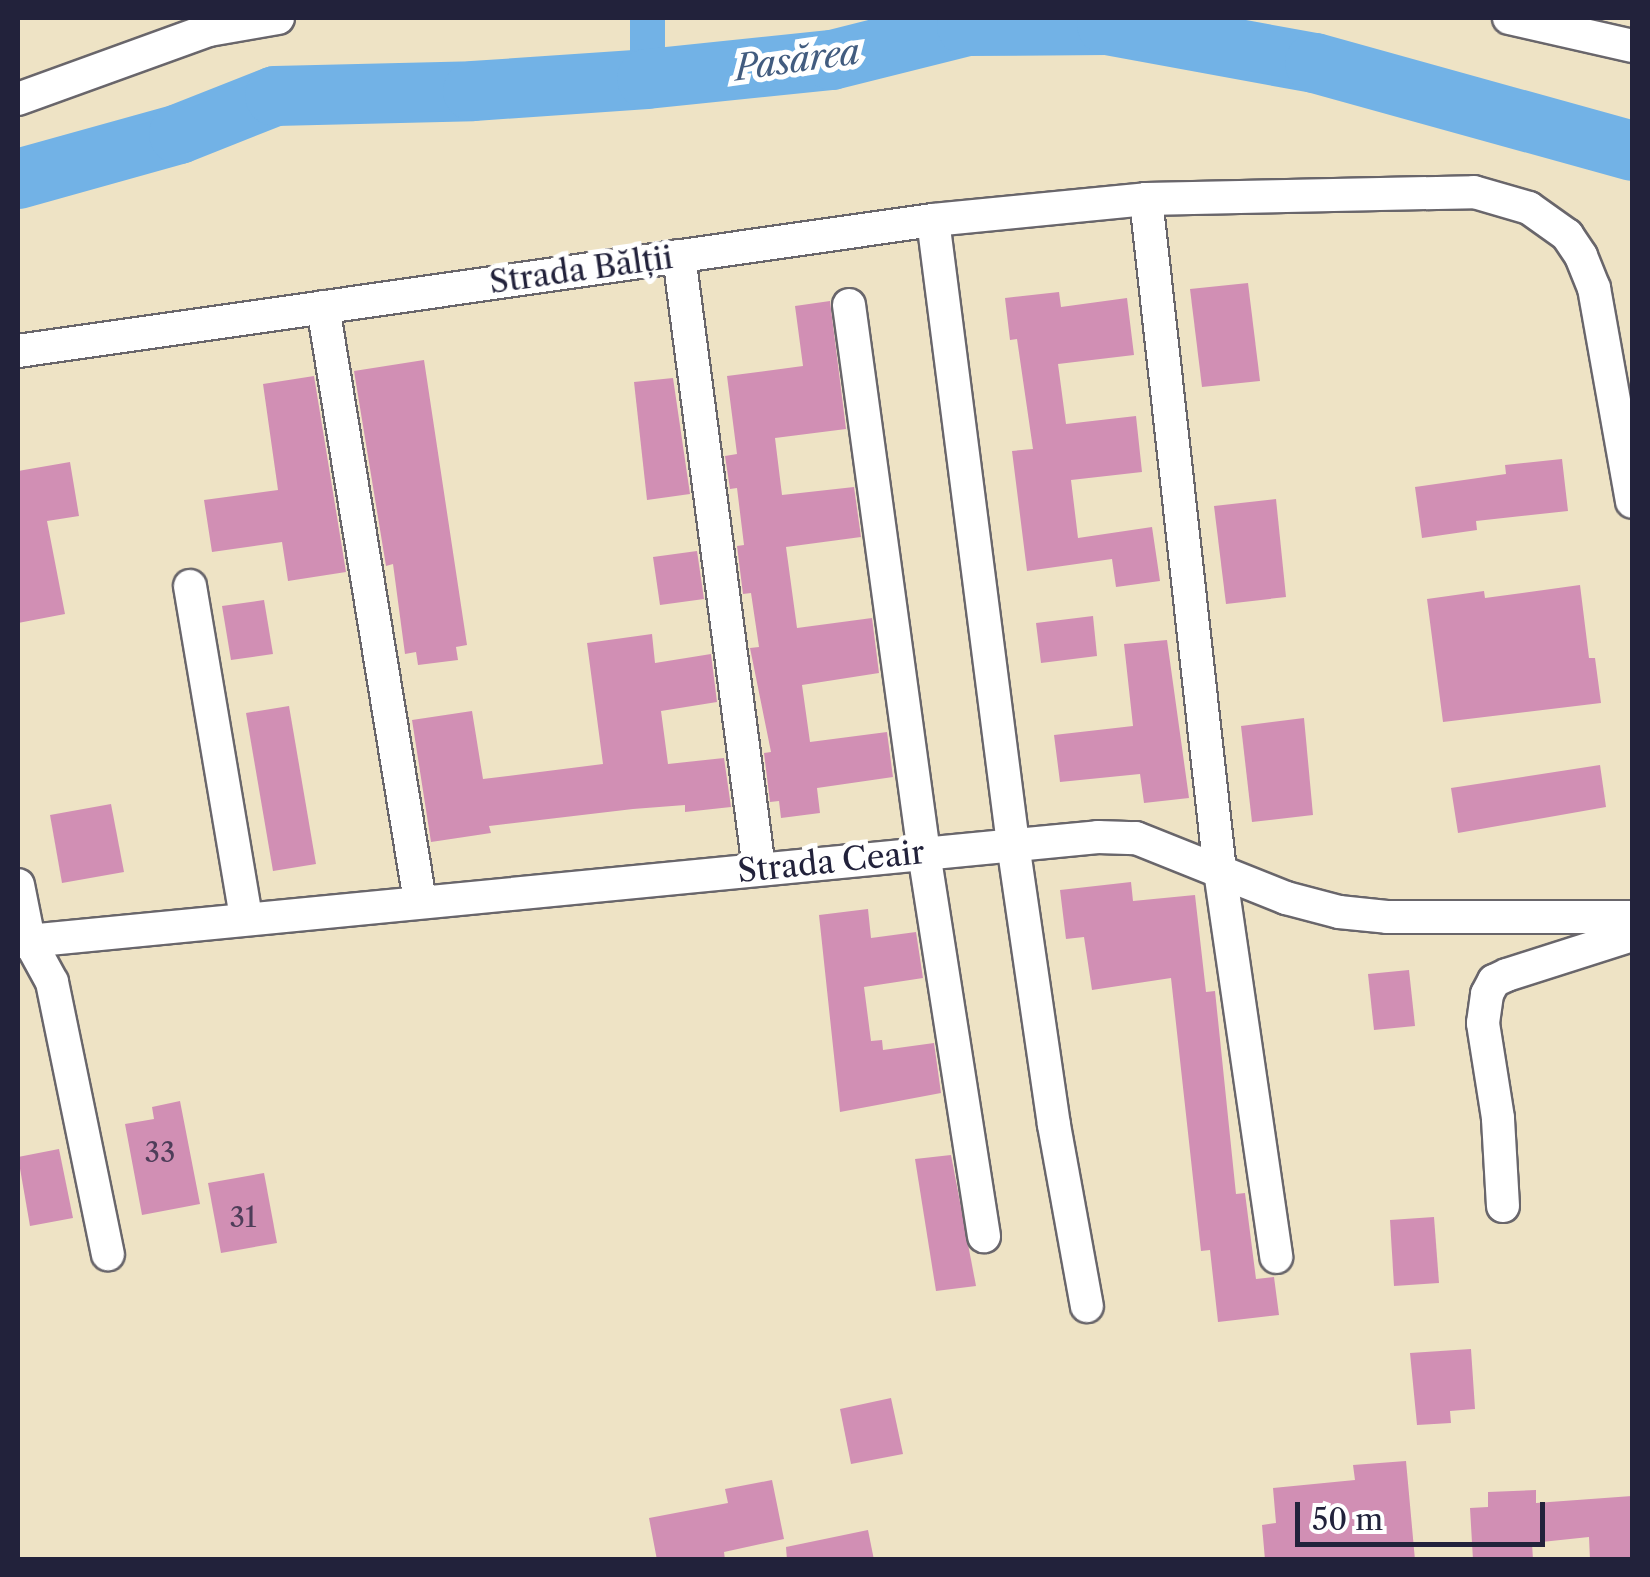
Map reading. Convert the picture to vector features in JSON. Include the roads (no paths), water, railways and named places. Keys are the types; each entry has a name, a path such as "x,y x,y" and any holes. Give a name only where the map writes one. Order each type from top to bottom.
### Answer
{"street":[{"path":"18,99 209,24 278,18"},
{"path":"1508,18 1632,46"},
{"name":"Strada Bălții","path":"18,351 933,220 1146,199 1474,192 1529,208 1567,235 1594,288 1632,502"},
{"path":"1146,199 1220,870 1276,1257"},
{"path":"933,220 1013,844 1087,1306"},
{"path":"680,256 759,870"},
{"path":"849,305 924,853 984,1236"},
{"path":"323,307 420,901"},
{"path":"190,586 246,918"},
{"name":"Strada Ceair","path":"23,941 1013,844 1136,838 1286,898 1339,912 1387,917 1632,917"},
{"path":"18,885 23,941 52,982 108,1254"},
{"path":"1503,1206 1498,1118 1483,1023 1487,994 1494,982 1507,975 1632,935"}],"waterway":[{"path":"647,18 647,79"},
{"name":"Pasărea","path":"18,179 179,134 275,96 473,91 647,79 832,60 967,26 1107,25 1315,63 1632,151"}]}
